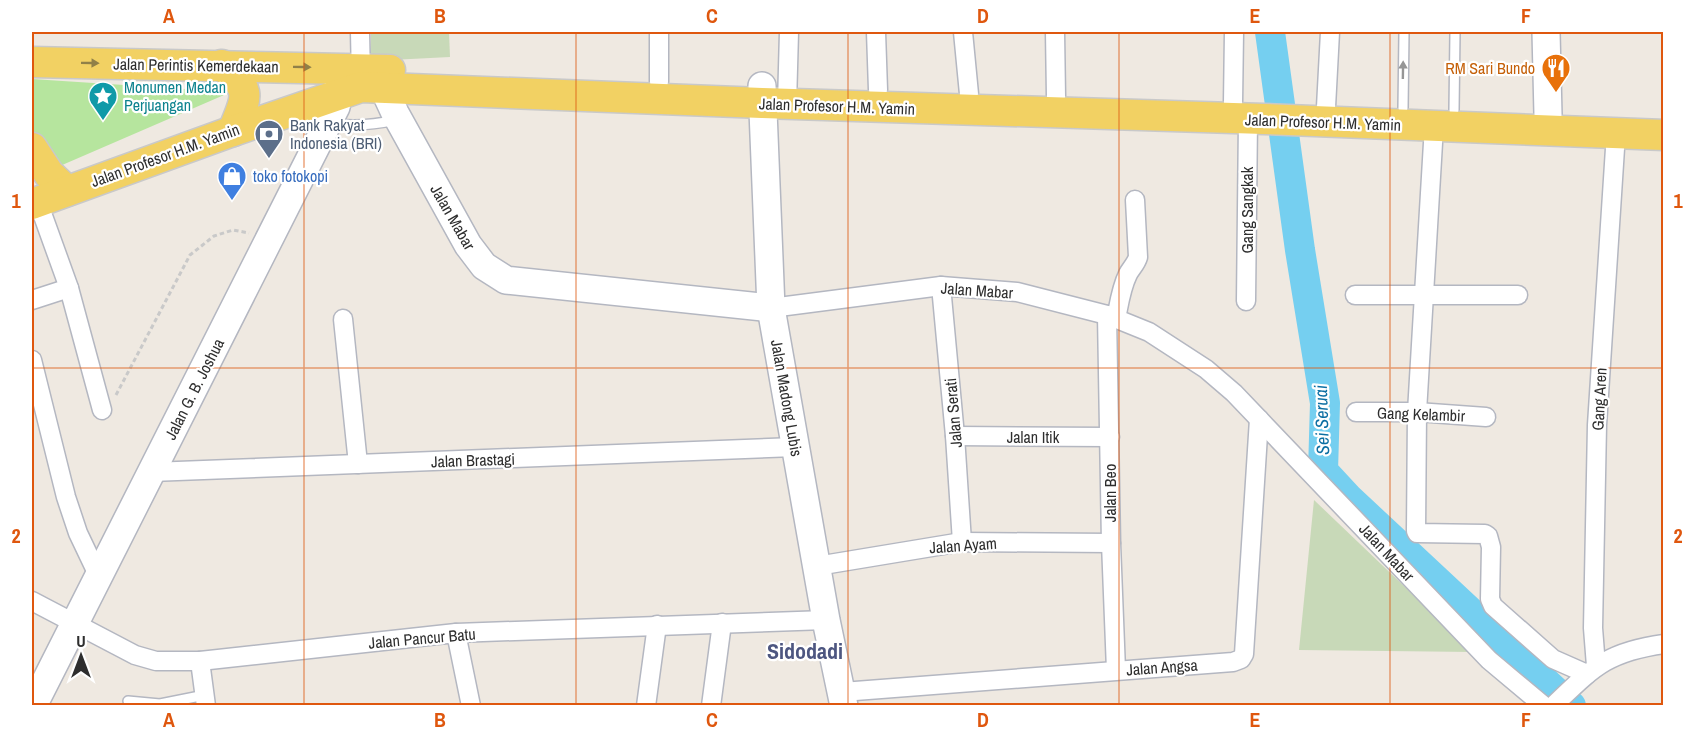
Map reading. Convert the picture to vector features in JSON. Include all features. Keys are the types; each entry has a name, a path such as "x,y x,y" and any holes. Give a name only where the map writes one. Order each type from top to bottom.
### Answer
{"main road":[{"name":"Jalan Perintis Kemerdekaan","path":"32,62 222,65 360,79"},
{"path":"222,65 239,79 245,92 244,102 233,130"},
{"name":"Jalan Profesor H.M. Yamin","path":"35,203 233,130 360,79 436,73 659,82 775,95 878,90 1056,97 1252,111"},
{"name":"Jalan Profesor H.M. Yamin","path":"360,79 1252,111 1403,108 1444,118"},
{"name":"Jalan Profesor H.M. Yamin","path":"1311,111 1548,122 1664,120"},
{"name":"Jalan Profesor H.M. Yamin","path":"1548,122 1616,133 1664,135"},
{"path":"32,147 49,174 67,191"}],"street":[{"path":"360,32 360,79"},
{"path":"659,32 659,82"},
{"path":"775,95 789,32"},
{"path":"876,32 878,90"},
{"path":"963,32 969,94"},
{"path":"1055,32 1056,97"},
{"name":"Gang Sangkak","path":"1234,32 1252,111 1246,300"},
{"path":"1311,111 1330,32"},
{"path":"1546,32 1548,122"},
{"name":"Jalan Mabar","path":"360,79 398,119 468,245 484,266 506,280 771,308 941,286 1017,292 1111,317 1149,332 1206,369 1234,393 1489,660 1544,705"},
{"name":"Jalan G. B. Joshua","path":"33,705 336,106 360,79"},
{"name":"Jalan Madong Lubis","path":"775,95 771,308 826,620 843,699"},
{"path":"1444,118 1425,295 1417,412 1416,532 1485,534 1488,536 1491,548 1490,599 1492,606 1553,658 1588,672"},
{"name":"Gang Aren","path":"1588,672 1593,628 1597,425 1616,133"},
{"name":"Jalan Beo","path":"1116,670 1111,543 1111,317 1129,271 1135,265 1138,257 1135,200"},
{"path":"35,203 69,288 102,410"},
{"name":"Jalan Serati","path":"941,286 956,436 962,542"},
{"path":"32,300 69,288"},
{"path":"1355,295 1518,295"},
{"path":"343,319 357,464"},
{"path":"32,360 66,497 78,533 98,575"},
{"name":"Gang Kelambir","path":"1356,412 1417,412 1486,417"},
{"name":"Jalan Angsa","path":"843,699 1116,670 1233,662 1241,659 1244,654 1258,419"},
{"name":"Jalan Itik","path":"956,436 1110,437"},
{"name":"Jalan Brastagi","path":"151,472 795,447"},
{"name":"Jalan Ayam","path":"817,566 962,542 1111,543"},
{"name":"Jalan Pancur Batu","path":"32,601 135,655 156,661 200,661 456,633 826,620"},
{"path":"711,705 722,623"},
{"path":"646,705 657,625"},
{"path":"456,633 471,705"},
{"path":"1553,705 1588,672 1612,657 1637,648 1664,644"},
{"path":"200,661 206,700"}],"lane":[{"path":"1403,108 1404,32"},
{"path":"1444,118 1455,32"},
{"path":"328,123 350,127 373,125 398,119"},
{"path":"128,701 159,704 206,700"}],"path":[{"path":"102,410 108,410 190,255 214,236 233,230 270,238"}],"green space":[{"path":"371,32 449,32 450,57 371,61"},
{"path":"32,79 231,92 46,172 32,133"},
{"path":"1314,500 1473,652 1299,650"}],"waterway":[{"name":"Sei Seruai","path":"1270,32 1300,250 1325,403 1323,471 1348,498 1571,706"}],"place":[{"name":"RM Sari Bundo","path":"1556,94"},
{"name":"Monumen Medan Perjuangan","path":"103,122"},
{"name":"Bank Rakyat Indonesia (BRI)","path":"269,160"},
{"name":"toko fotokopi","path":"232,202"}],"district":[{"name":"Sidodadi","path":"805,651"}]}
